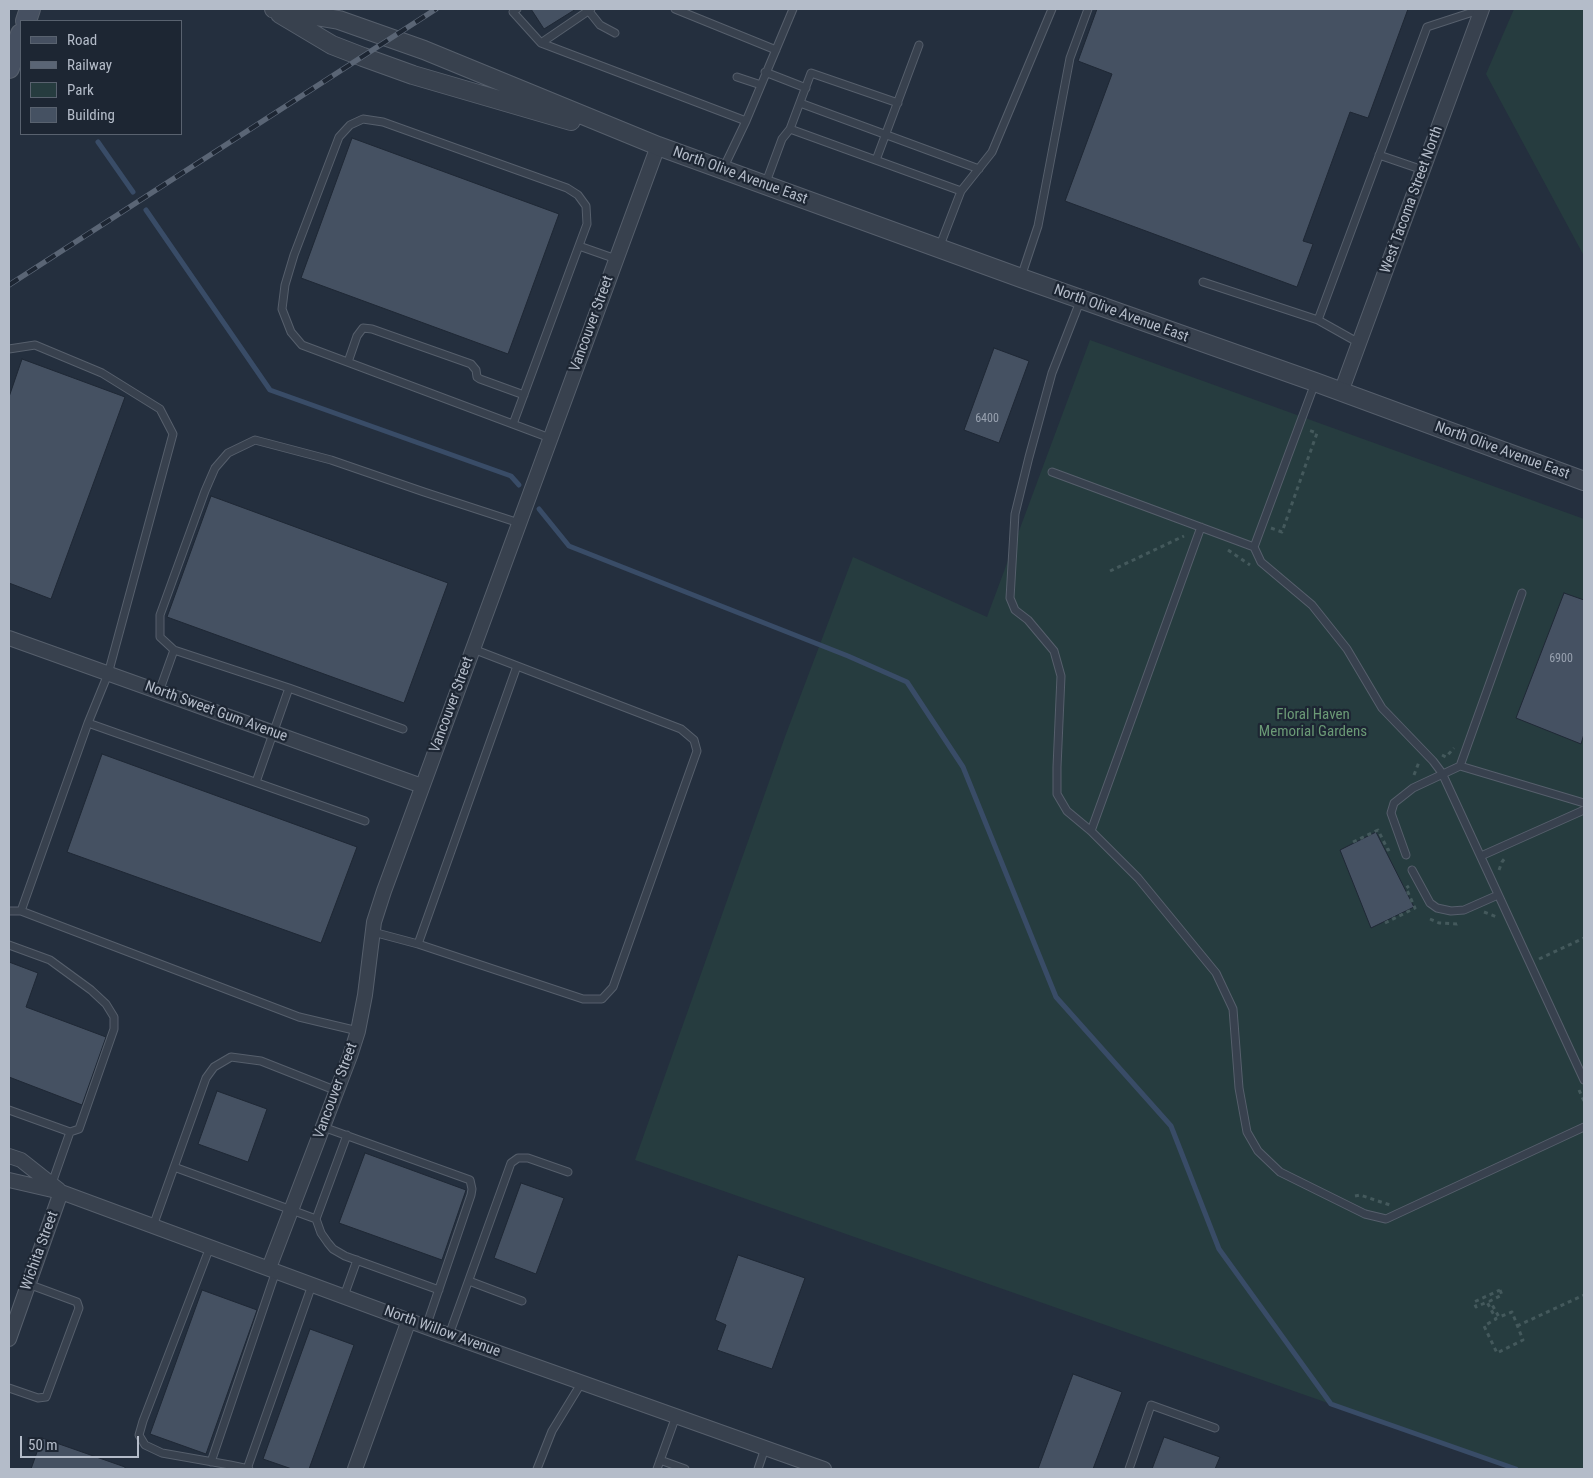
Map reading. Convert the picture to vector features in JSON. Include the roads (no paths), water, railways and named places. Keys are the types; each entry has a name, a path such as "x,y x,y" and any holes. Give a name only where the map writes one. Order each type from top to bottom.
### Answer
{"main road":[{"path":"9,68 20,37"}],"street":[{"name":"North Olive Avenue East","path":"272,9 332,45 405,72 658,146"},
{"name":"North Olive Avenue East","path":"272,9 339,20 424,50 658,146 1020,278 1315,382 1584,481"},
{"name":"West Tacoma Street North","path":"1341,392 1482,9"},
{"name":"Vancouver Street","path":"272,1270 291,1210 358,1031 365,995 374,922 384,891 658,146"},
{"name":"North Sweet Gum Avenue","path":"9,638 422,786"},
{"name":"North Willow Avenue","path":"9,1156 21,1160 54,1189"},
{"name":"North Willow Avenue","path":"9,1180 54,1189 449,1335 824,1469"},
{"name":"Wichita Street","path":"9,1338 11,1324 28,1284 54,1189"},
{"path":"355,1469 409,1320"}],"lane":[{"path":"518,9 513,12 541,43 746,121"},
{"path":"675,9 776,50"},
{"path":"723,170 746,121 793,9"},
{"path":"939,248 961,191 992,152 1052,9"},
{"path":"1020,278 1038,226 1070,58 1088,9"},
{"path":"1318,320 1427,27 1482,9"},
{"path":"541,43 590,10 600,26 615,33"},
{"path":"876,160 919,45"},
{"path":"765,72 806,88"},
{"path":"765,185 782,139 790,129 811,73 898,103"},
{"path":"737,77 761,85"},
{"path":"800,102 979,169"},
{"path":"513,424 587,224 586,206 578,195 567,188 382,122 363,119 350,124 339,137 284,285 282,309 291,332 302,345 550,438"},
{"path":"790,129 961,191"},
{"path":"1380,155 1423,170"},
{"path":"579,246 616,259"},
{"path":"1203,282 1318,320 1359,343"},
{"path":"1080,299 1052,373 1015,514 1010,598 1015,610 1028,620 1054,650 1061,676 1057,767 1058,794 1067,811 1091,830 1138,878 1216,973 1232,1010 1239,1088 1247,1132 1258,1152 1280,1172 1365,1214 1386,1219 1584,1127"},
{"path":"348,362 357,336 363,328 372,329 471,364 476,370 477,377 480,379 524,395"},
{"path":"9,349 35,345 102,373 160,409 173,434 108,674 88,723 21,911"},
{"path":"1254,547 1315,382"},
{"path":"403,730 289,688 174,650 160,637 160,615 215,468 228,453 255,440 331,460 519,523"},
{"path":"1052,472 1254,547 1261,562 1312,605 1346,649 1382,708 1433,761 1442,773 1584,1080"},
{"path":"1091,830 1201,527"},
{"path":"1460,766 1522,593"},
{"path":"373,932 418,944 583,999 602,999 613,988 697,751 694,740 681,729 473,649"},
{"path":"159,692 174,650"},
{"path":"418,944 517,666"},
{"path":"256,782 289,688"},
{"path":"88,723 366,821"},
{"path":"1406,856 1391,813 1394,803 1413,788 1460,766 1584,803"},
{"path":"1481,856 1584,810"},
{"path":"1412,870 1430,903 1437,908 1451,911 1464,910 1498,895"},
{"path":"9,910 21,911 299,1016 358,1031"},
{"path":"9,945 50,960 91,990 106,1004 114,1018 114,1029 79,1129 70,1132 9,1110"},
{"path":"153,1226 206,1078 214,1067 231,1057 261,1061 337,1091"},
{"path":"323,1127 470,1180 471,1195 426,1326"},
{"path":"54,1189 70,1132"},
{"path":"347,1135 316,1220 321,1233 333,1249 345,1256 439,1290"},
{"path":"449,1335 511,1163 518,1158 528,1158 568,1172"},
{"path":"174,1167 316,1220"},
{"path":"210,1247 139,1435 145,1444 162,1453 248,1469 312,1285"},
{"path":"344,1296 357,1260"},
{"path":"211,1462 272,1270"},
{"path":"469,1281 522,1302"},
{"path":"9,1388 38,1398 46,1396 79,1308 77,1302 28,1284"},
{"path":"537,1469 552,1430 582,1382"},
{"path":"1129,1469 1151,1405 1215,1428"},
{"path":"657,1469 676,1416"},
{"path":"758,1469 766,1448"},
{"path":"660,1460 685,1469"}],"waterway":[{"path":"98,142 133,192"},
{"path":"146,210 270,390 511,476 519,485"},
{"path":"539,509 569,546 848,656 907,682 963,767 1056,997 1171,1126 1219,1249 1331,1404 1516,1469"}],"railway":[{"path":"9,285 436,9"}],"park label":[{"name":"Floral Haven Memorial Gardens","path":"1313,724"}]}
